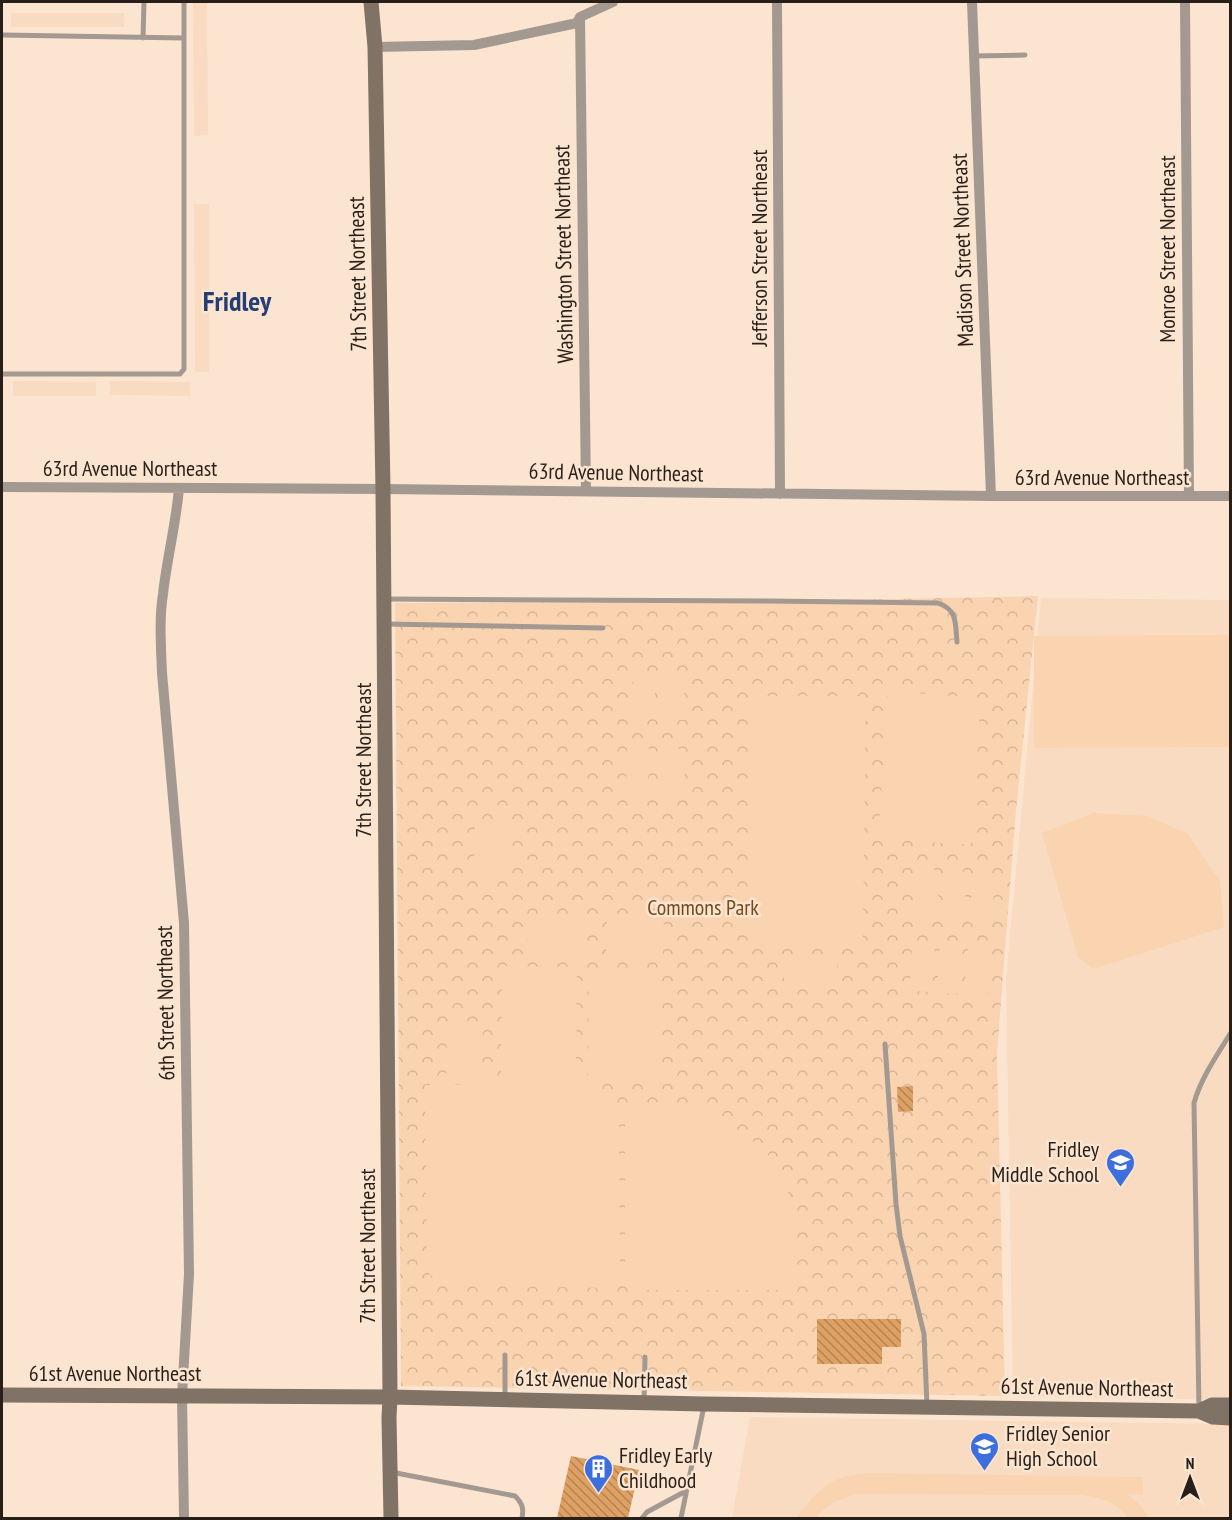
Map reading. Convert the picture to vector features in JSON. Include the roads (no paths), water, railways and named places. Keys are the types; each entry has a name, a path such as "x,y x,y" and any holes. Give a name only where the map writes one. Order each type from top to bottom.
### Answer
{"street":[{"name":"7th Street Northeast","path":"371,2 375,47 383,489 391,1518"},
{"path":"375,47 474,45 577,23 580,17 613,2"},
{"name":"Jefferson Street Northeast","path":"777,2 780,494"},
{"name":"Madison Street Northeast","path":"972,2 991,496"},
{"name":"Monroe Street Northeast","path":"1185,2 1189,496"},
{"name":"Washington Street Northeast","path":"580,17 586,491"},
{"name":"63rd Avenue Northeast","path":"2,487 1230,496"},
{"name":"6th Street Northeast","path":"179,488 177,513 162,597 161,634 162,673 184,923 189,1274 182,1396 184,1518"},
{"name":"61st Avenue Northeast","path":"2,1395 390,1397 1199,1411 1213,1417 1230,1418"},
{"name":"61st Avenue Northeast","path":"1199,1411 1212,1405 1230,1405"}],"lane":[{"path":"143,38 144,2"},
{"path":"2,374 180,374 184,369 184,2"},
{"path":"2,35 184,38"},
{"path":"974,56 1025,55"},
{"path":"384,599 938,603 953,612 957,642"},
{"path":"384,624 603,628"},
{"path":"1199,1411 1194,1104 1198,1088 1230,1034"},
{"path":"885,1044 900,1236 924,1334 927,1407"},
{"path":"505,1355 505,1400"},
{"path":"644,1403 645,1357"},
{"path":"681,1518 704,1404"},
{"path":"391,1472 515,1496 521,1502 524,1510 522,1518"},
{"path":"642,1518 647,1512 686,1491"}],"place":[{"name":"Fridley Middle School","path":"1120,1188"},
{"name":"Fridley Senior High School","path":"985,1472"},
{"name":"Fridley Early Childhood","path":"598,1494"}],"district":[{"name":"Fridley","path":"237,301"}],"park label":[{"name":"Commons Park","path":"703,907"}]}
